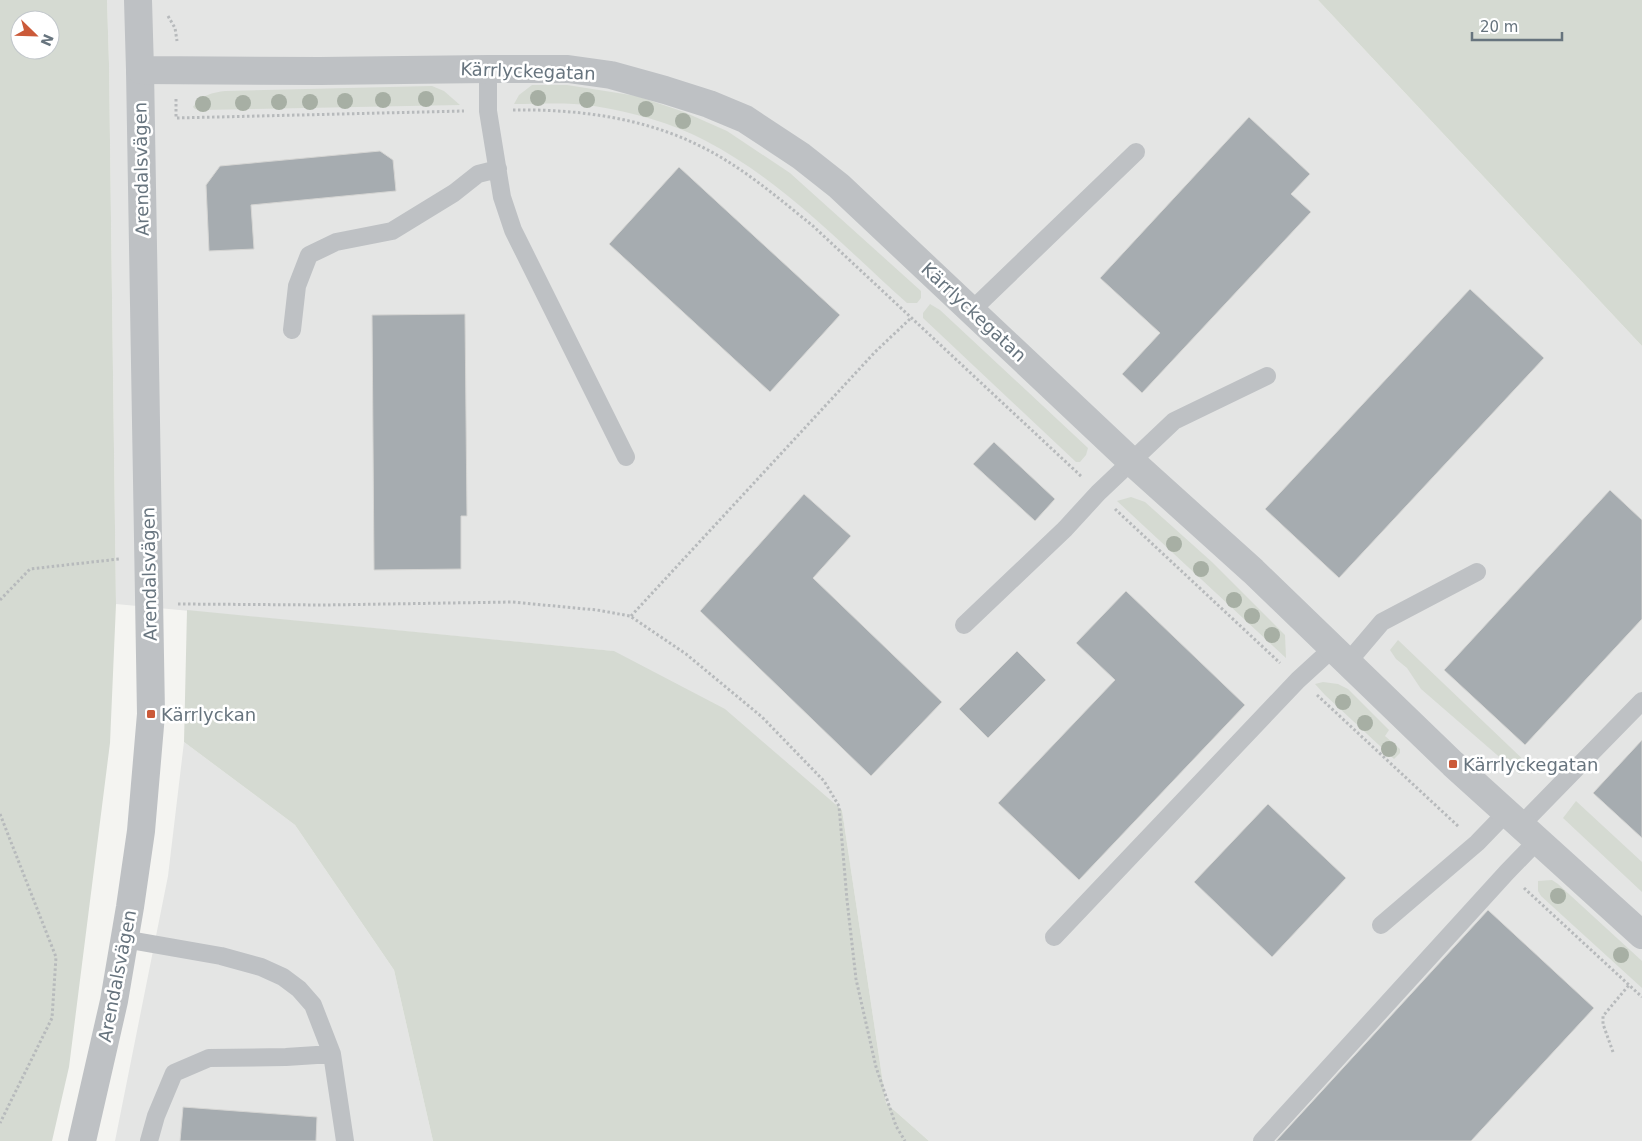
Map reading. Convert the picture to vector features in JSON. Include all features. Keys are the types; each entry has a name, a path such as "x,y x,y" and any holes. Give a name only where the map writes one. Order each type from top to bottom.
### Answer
{"street":[{"name":"Arendalsvägen","path":"82,1141 114,1001 141,831 150,724 150,604 138,0"},
{"name":"Kärrlyckegatan","path":"140,70 568,69 611,74 665,90 745,118 801,156 839,186 1132,462 1253,571 1521,827 1642,935"}],"lane":[{"path":"488,69 488,111 502,197 513,230 626,457"},
{"path":"972,310 1136,152"},
{"path":"292,330 298,286 309,256 336,242 392,231 454,193 478,174 498,169"},
{"path":"964,625 1065,529 1098,493 1174,421 1267,376"},
{"path":"1054,936 1298,680 1341,655 1382,622 1477,572"},
{"path":"1381,925 1477,843 1521,827 1642,701"},
{"path":"1262,1141 1507,872 1521,827"},
{"path":"124,939 221,956 261,967 283,977 299,988 313,1005 332,1054 345,1141"},
{"path":"149,1141 156,1116 174,1074 209,1058 286,1057 332,1054"}],"path":[{"path":"165,11 177,35 176,118 528,110 584,114 630,120 684,138 736,167 813,226 1298,680 1477,843"},
{"path":"630,616 875,352 912,318"},
{"path":"0,600 30,569 149,556"},
{"path":"150,604 324,605 512,602 597,610 630,616 686,654 762,717 824,781 839,806 846,900 856,979 876,1067 896,1126 905,1141"},
{"path":"0,814 56,957 52,1018 0,1123"},
{"path":"1507,872 1642,997"},
{"path":"1613,1052 1603,1024 1604,1016 1629,985"}],"shaded area":[{"path":"0,0 107,0 116,604 110,743 69,1067 52,1141 0,1141"},
{"path":"107,0 1318,0 1642,346 1642,1141 929,1141 886,1103 842,810 613,651 116,604"},
{"path":"1318,0 1642,0 1642,346"},
{"path":"532,85 567,85 637,96 684,112 727,131 790,173 921,291 921,298 917,303 907,303 836,237 787,195 734,157 706,141 666,124 608,108 574,104 514,104 519,95"},
{"path":"432,86 444,91 460,105 200,110 193,107 203,97 225,91"},
{"path":"930,304 940,310 1088,448 1086,455 1080,462 1076,462 923,318 923,313"},
{"path":"1131,497 1145,502 1212,562 1285,635 1286,658 1117,501"},
{"path":"187,610 614,651 725,709 842,810 886,1103 929,1141 433,1141 394,970 295,825 184,742"},
{"path":"1398,640 1531,767 1530,773 1519,774 1421,689 1407,668 1396,659 1390,650"},
{"path":"1323,682 1338,684 1348,689 1389,730 1385,736 1400,749 1400,753 1394,759 1315,684"},
{"path":"184,742 295,825 394,970 433,1141 115,1141 168,876"},
{"path":"1576,801 1642,862 1642,892 1563,818"},
{"path":"1552,880 1642,961 1642,988 1541,896 1538,891 1538,881"}],"building":[{"path":"1249,117 1310,174 1291,194 1311,212 1142,393 1122,374 1160,333 1100,278"},
{"path":"380,151 393,160 396,191 251,205 254,249 209,251 206,185 220,166"},
{"path":"679,167 840,315 770,392 609,244"},
{"path":"1470,289 1544,358 1339,578 1265,509"},
{"path":"465,314 467,516 461,516 461,569 374,570 372,315"},
{"path":"994,442 1055,499 1035,521 973,464"},
{"path":"1610,490 1642,520 1642,619 1525,745 1444,670"},
{"path":"804,494 851,536 813,578 942,702 871,776 700,611"},
{"path":"1126,591 1245,705 1079,880 998,803 1115,680 1076,643"},
{"path":"1017,651 1046,680 988,738 959,709"},
{"path":"1642,740 1642,838 1593,793"},
{"path":"1268,804 1346,878 1272,957 1194,882"},
{"path":"1488,910 1594,1008 1471,1141 1276,1141"},
{"path":"183,1107 317,1117 316,1141 180,1141"}],"place":[{"name":"Kärrlyckan","path":"151,714"},
{"name":"Kärrlyckegatan","path":"1453,764"}]}
